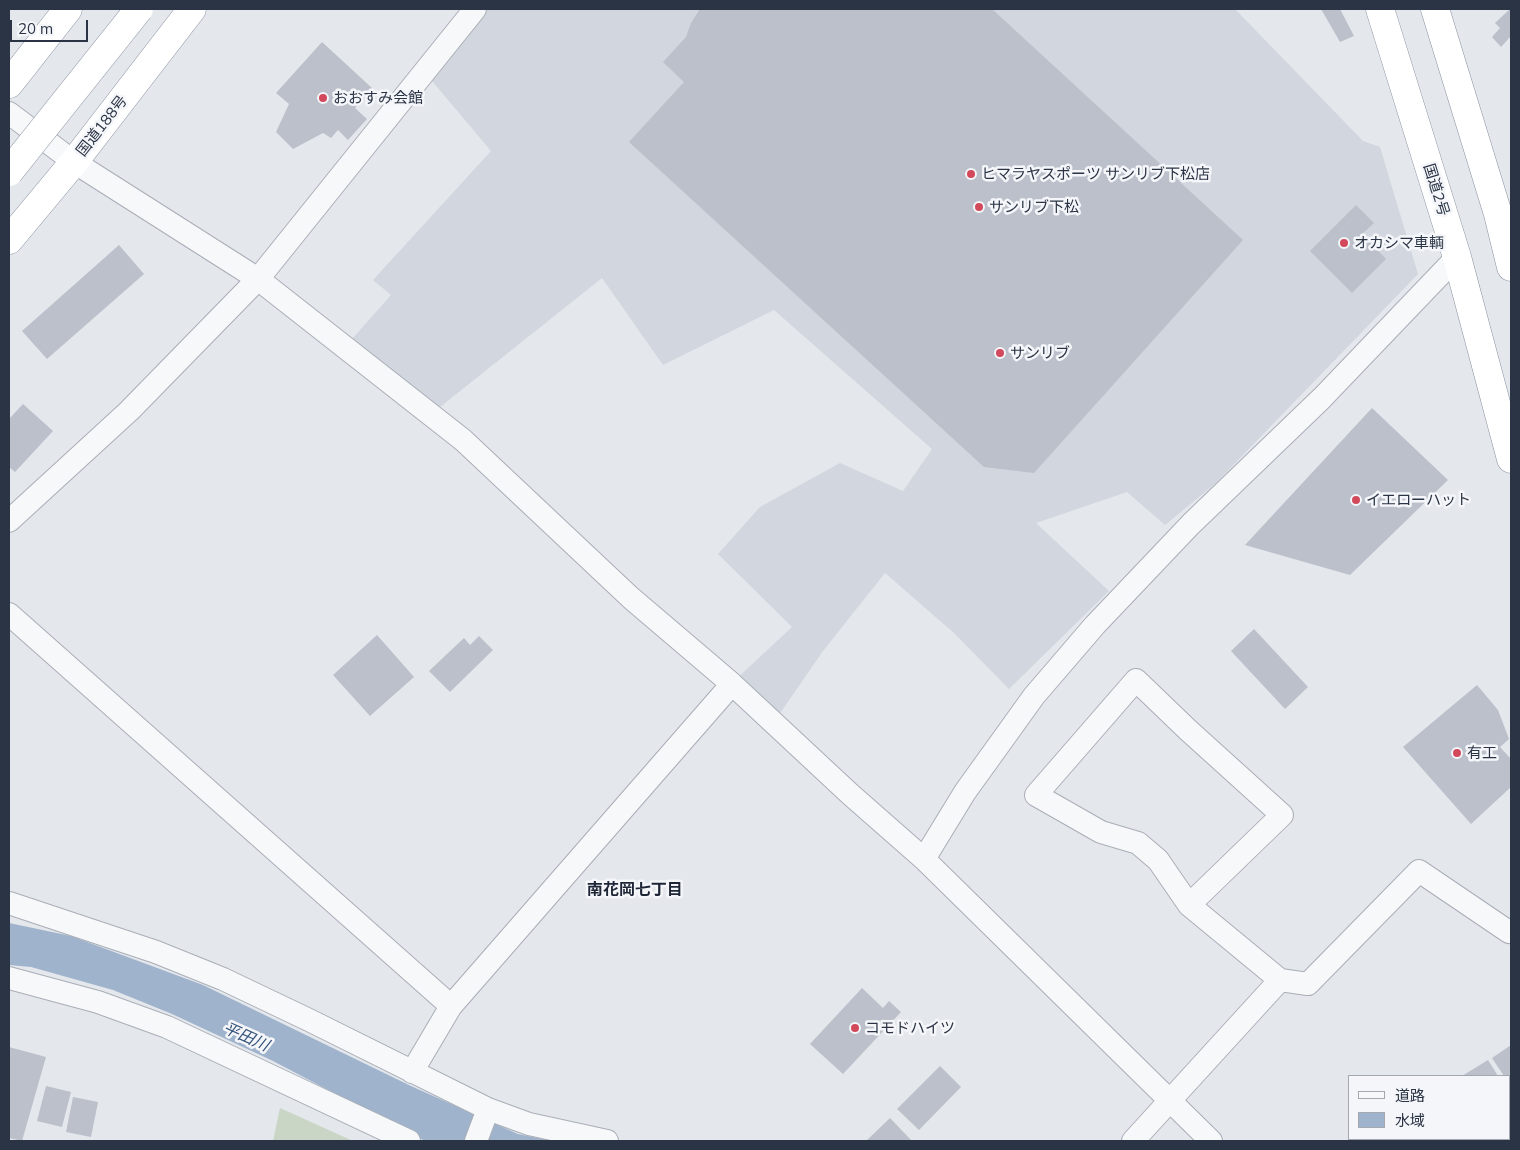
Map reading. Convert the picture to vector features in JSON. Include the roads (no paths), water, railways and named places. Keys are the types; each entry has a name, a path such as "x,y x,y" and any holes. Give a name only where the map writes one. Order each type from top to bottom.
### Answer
{"highway":[{"path":"9,84 68,9"},
{"path":"9,172 139,9"},
{"name":"国道188号","path":"9,240 74,162 192,9"},
{"name":"国道2号","path":"1380,9 1457,257 1511,459"},
{"path":"1434,9 1504,207 1511,267"}],"street":[{"path":"9,521 129,411 258,279 475,9"},
{"path":"9,113 74,162 258,279 463,440 631,598 732,684 850,794 924,859 1212,1141"},
{"path":"924,859 965,792 1034,696 1095,625 1191,524 1322,398 1457,257"},
{"path":"9,614 451,1006"},
{"path":"1189,905 1282,815 1136,680 1036,795 1101,832 1138,843 1158,860 1189,905 1280,980 1308,984 1419,871 1509,932 1511,931"},
{"path":"412,1072 451,1006 732,684"},
{"path":"9,903 156,952 223,979 412,1072 487,1113 607,1141"},
{"path":"9,978 98,1002 167,1027 409,1141"},
{"path":"1133,1141 1280,980"},
{"path":"476,1141 487,1113"}],"water":[{"name":"平田川","path":"9,923 71,936 203,985 411,1086 518,1134 553,1141 425,1141 273,1061 172,1014 113,990 31,967 9,965"}],"place":[{"name":"おおすみ会館","path":"323,98"},
{"name":"ヒマラヤスポーツ サンリブ下松店","path":"971,174"},
{"name":"サンリブ下松","path":"979,207"},
{"name":"オカシマ車輌","path":"1344,243"},
{"name":"サンリブ","path":"1000,353"},
{"name":"イエローハット","path":"1356,500"},
{"name":"有工","path":"1457,753"},
{"name":"コモドハイツ","path":"855,1028"}],"district":[{"name":"南花岡七丁目","path":"635,890"}]}
